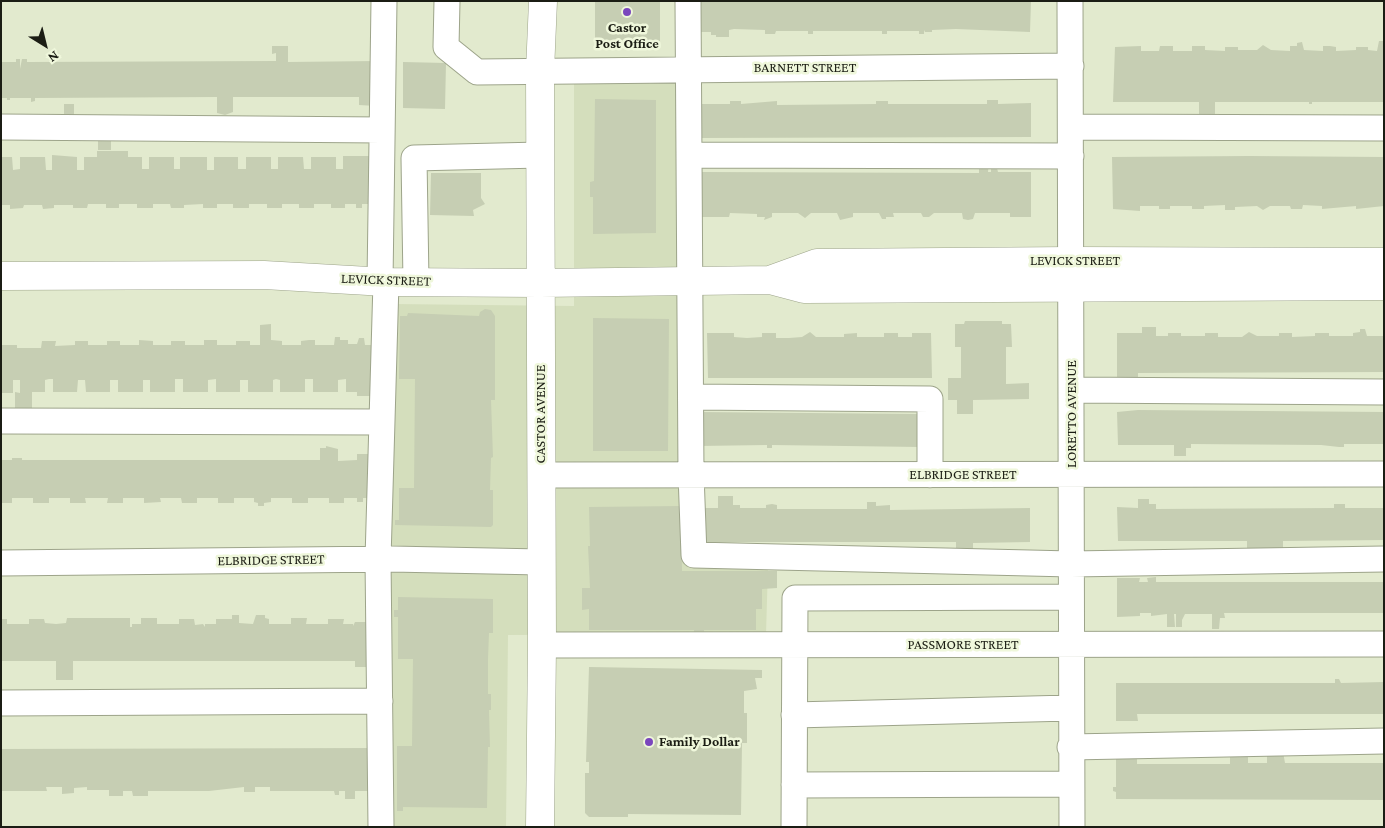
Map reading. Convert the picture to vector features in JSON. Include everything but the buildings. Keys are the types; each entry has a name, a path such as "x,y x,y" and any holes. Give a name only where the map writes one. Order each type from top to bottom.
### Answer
{"main road":[{"name":"CASTOR AVENUE","path":"540,827 542,475 540,71 543,1"},
{"name":"LEVICK STREET","path":"1,276 264,275 416,282 540,283 770,280 804,289 1072,274 1384,262"},
{"name":"LEVICK STREET","path":"1072,274 1384,286"}],"street":[{"path":"381,827 378,559 382,422 384,1"},
{"name":"BARNETT STREET","path":"447,1 446,47 476,72 688,68 1071,66"},
{"path":"688,1 691,474 694,555 1071,564 1384,559"},
{"name":"LORETTO AVENUE","path":"1070,1 1072,274 1070,748 1072,827"},
{"path":"1,127 382,130"},
{"path":"1071,127 1384,128"},
{"path":"416,282 414,158 540,155"},
{"path":"689,155 1071,156"},
{"path":"1071,390 1384,392"},
{"path":"691,397 930,399 930,475"},
{"path":"1,421 382,422"},
{"name":"ELBRIDGE STREET","path":"542,475 1384,474"},
{"name":"ELBRIDGE STREET","path":"1,563 378,559 541,562"},
{"path":"794,827 795,598 1070,597"},
{"name":"PASSMORE STREET","path":"542,645 1384,644"},
{"path":"1,703 380,701"},
{"path":"794,715 1070,708"},
{"path":"1070,748 1384,741"},
{"path":"794,785 1071,784"}],"shaded area":[{"path":"681,83 687,564 768,566 766,634 508,635 506,827 388,827 393,304 574,306 574,84"}],"place":[{"name":"Castor Post Office","path":"627,12"},
{"name":"Family Dollar","path":"649,742"}]}
